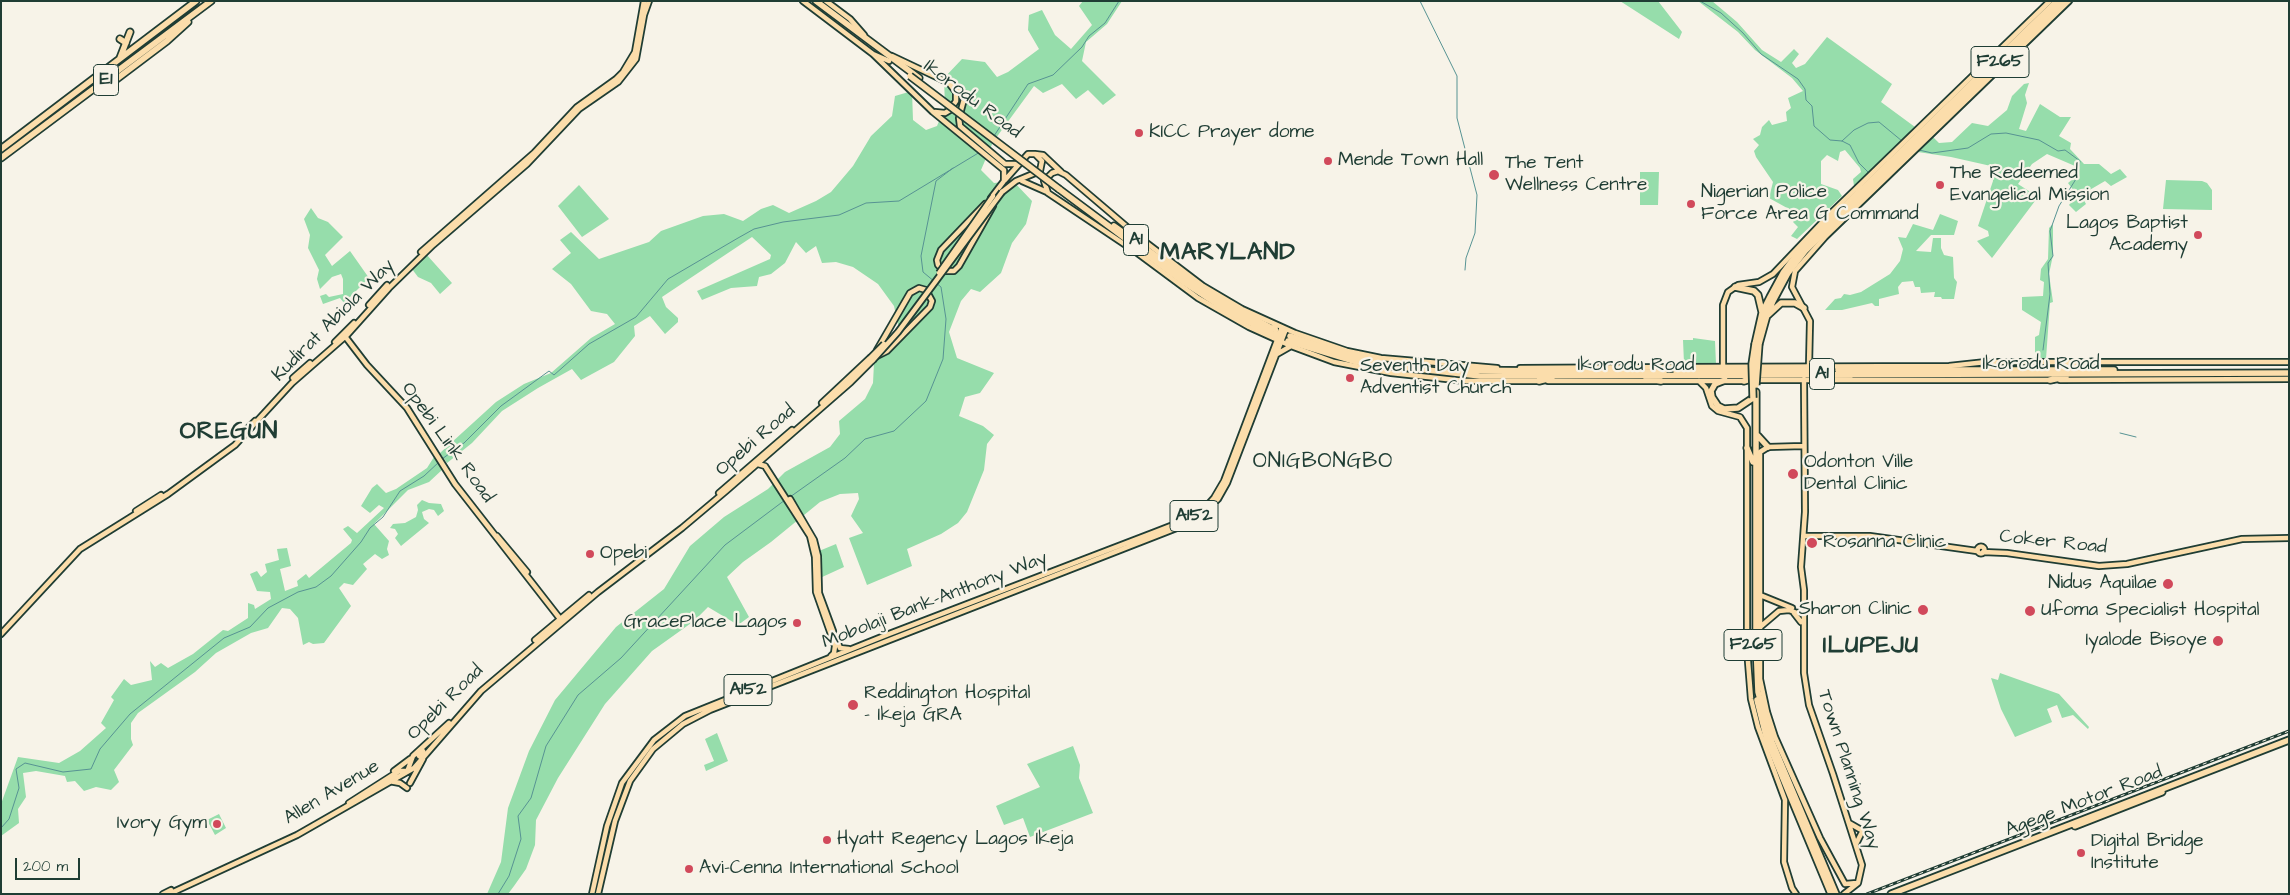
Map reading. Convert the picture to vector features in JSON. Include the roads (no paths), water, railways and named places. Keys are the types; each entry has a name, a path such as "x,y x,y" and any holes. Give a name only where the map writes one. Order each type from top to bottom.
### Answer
{"highway":[{"name":"E1","path":"1,149 196,1"},
{"name":"Ikorodu Road","path":"811,1 911,75"},
{"name":"Ikorodu Road","path":"816,1 1185,284 1220,306 1272,331"},
{"name":"F265","path":"1936,121 2057,1"},
{"name":"F265","path":"1836,894 1762,724 1754,678 1750,454 1757,344 1764,316 1776,285 1790,262 1838,212 1855,199 2064,1"},
{"name":"E1","path":"1,158 211,2"},
{"path":"83,87 89,92 114,81 167,41 195,13"},
{"path":"163,26 159,34 166,35"},
{"path":"118,62 130,32"},
{"path":"120,39 126,43"},
{"name":"Ikorodu Road","path":"1060,187 1134,238 1182,275 1272,331"},
{"path":"1830,230 1844,203 1855,199"},
{"name":"F265","path":"1764,316 1788,273 1823,236 1838,212"},
{"path":"1823,236 1838,224"},
{"path":"1124,238 1136,252"},
{"path":"1134,238 1151,246"},
{"path":"1176,267 1182,275"},
{"path":"1171,279 1185,284"},
{"path":"1735,287 1747,288 1758,295 1764,316 1782,303 1795,303 1804,308"},
{"name":"Ikorodu Road","path":"1287,340 1394,364 1451,370 1536,372 1706,371 1825,374 2078,374 2289,371"},
{"name":"Ikorodu Road","path":"1287,340 1348,360 1394,368 1480,376 1636,376 1835,370 2289,371"},
{"path":"2044,370 2092,362"},
{"path":"1678,366 1706,371"},
{"path":"1835,370 1855,366"},
{"path":"1921,366 1938,370"},
{"path":"1744,381 1776,367"},
{"path":"1536,372 1552,368"},
{"path":"1825,374 1850,379"},
{"path":"1975,374 1982,380"},
{"path":"2050,380 2078,374"},
{"path":"1539,381 1561,376"},
{"path":"1636,376 1661,381"},
{"path":"1725,380 1717,383 1712,388 1712,397 1718,406 1724,409 1738,408 1755,395"},
{"name":"F265","path":"1755,395 1758,492 1757,677 1762,708 1776,755 1831,894"},
{"path":"1756,434 1762,443 1768,447"},
{"name":"Agege Motor Road","path":"1891,894 2289,741"},
{"name":"Agege Motor Road","path":"1901,894 1918,885"}],"main road":[{"name":"Kudirat Abiola Way","path":"1,634 80,549 146,509 224,455 253,428 292,384 345,335 432,245 523,168 577,107 616,79 628,65 635,50 644,1"},
{"name":"Kudirat Abiola Way","path":"556,132 579,109 618,82 631,67 638,50 642,23 649,1"},
{"name":"Ikorodu Road","path":"803,1 873,54 890,61"},
{"name":"Ikorodu Road","path":"826,1 850,20 878,48"},
{"path":"1936,121 2050,1"},
{"path":"1723,367 1724,299 1735,287 1759,282 1773,274 1936,121 2069,1"},
{"path":"878,48 950,83 962,92 964,99 959,118 960,126 1005,164 1018,164"},
{"path":"873,54 933,112 1004,170 1004,178 995,198 898,332 874,357"},
{"path":"933,112 944,113 953,106 957,96 950,83"},
{"path":"1000,190 1040,171 1042,161 1034,154 1028,154 1004,178"},
{"name":"Ikorodu Road","path":"1034,154 1043,155 1176,267 1272,331 1334,362 1399,374 1465,381 2289,379"},
{"path":"1048,192 1044,185 1046,176 1061,172"},
{"name":"Ikorodu Road","path":"1021,180 1048,192 1136,252 1213,308 1272,331 1284,328 1287,340"},
{"path":"995,198 959,266 950,272 941,269 937,260 942,250 995,198"},
{"path":"1809,366 1810,321 1792,287 1793,278 1802,262 1823,236 1838,224 1855,199"},
{"path":"919,288 926,290 932,301 930,307 887,350 874,357 910,293 919,288"},
{"name":"Mobolaji Bank-Anthony Way","path":"592,894 612,807 622,783 644,751 668,728 696,710 889,634 899,633 1187,524 1209,509 1223,490 1275,353 1287,340 1284,328"},
{"path":"1272,331 1275,353"},
{"name":"Kudirat Abiola Way","path":"1,630 79,546 149,503 214,459 232,444 296,376 345,335"},
{"name":"Opebi Link Road","path":"345,335 379,378 407,408 450,478 560,617"},
{"name":"Ikorodu Road","path":"1287,340 1395,360 1484,367 1949,366 1986,362 2289,362"},
{"path":"1275,353 1287,340"},
{"name":"Opebi Road","path":"407,772 413,756 429,742 476,692 560,617 630,562 676,530 756,465 851,382 874,357"},
{"name":"Opebi Road","path":"407,772 423,759 481,691 560,617 725,490 874,357"},
{"name":"Town Planning Way","path":"1803,379 1804,462"},
{"name":"Town Planning Way","path":"1803,379 1804,673 1808,705 1862,865 1858,883"},
{"path":"1698,381 1706,388 1710,403 1715,408 1740,417 1745,422 1750,454"},
{"path":"1796,894 1792,888 1784,862 1787,810 1762,689 1758,492 1760,452 1768,447 1803,446"},
{"path":"764,458 768,468 807,529 818,556 818,589 821,598 838,645 850,650"},
{"path":"756,465 762,464 768,468"},
{"path":"807,529 814,552 816,592 836,646 834,654 830,657"},
{"name":"Coker Road","path":"1804,536 1870,536 1975,550 1981,547 1985,551 2099,566 2118,564 2242,539 2289,538"},
{"path":"1760,594 1764,598 1803,613"},
{"path":"1760,628 1779,611 1789,610 1803,613"},
{"path":"1794,612 1801,622"},
{"name":"Town Planning Way","path":"1803,613 1801,622 1803,635"},
{"name":"Mobolaji Bank-Anthony Way","path":"598,894 620,804 633,776 649,754 673,730 698,715 890,640 899,633"},
{"path":"889,634 893,636 890,640"},
{"path":"410,783 423,759 419,755 429,742"},
{"path":"1776,755 1845,884 1846,888 1843,894"},
{"path":"382,781 413,756"},
{"name":"Allen Avenue","path":"163,894 288,837 340,809 399,771 407,772"},
{"name":"Allen Avenue","path":"168,894 298,835 388,781 407,772"},
{"path":"388,781 400,783 407,788"},
{"path":"1849,823 1862,832 1856,844"},
{"path":"604,838 607,844 610,839"},
{"path":"601,851 606,846 607,852"},
{"path":"1845,884 1858,883"},
{"path":"1843,894 1858,883"}],"waterway":[{"path":"994,136 1028,84 1053,75 1082,47 1089,36 1105,23 1119,1"},
{"path":"1420,1 1457,76 1457,118 1477,195 1475,233 1466,258 1465,270"},
{"path":"1700,1 1721,13 1743,33 1761,54 1798,79 1805,89 1806,100 1812,106 1814,126 1830,140 1842,141 1850,145 1859,163 1868,172"},
{"path":"1842,141 1854,130 1868,123 1879,122 1902,141"},
{"path":"1919,150 1932,153 1968,148 1991,134 2006,133 2039,140 2058,151 2065,150 2080,161 2076,179 2059,206 2050,231 2053,256 2048,263 2050,294 2043,350"},
{"path":"442,459 464,443 501,406 549,371 554,375 589,344 636,317 668,279 738,238 754,229 783,222 839,215 866,203 899,201 980,152"},
{"path":"790,497 845,458 865,439 894,431 926,401 943,359 946,319 941,287 923,272 921,256 936,181 953,168"},
{"path":"2120,433 2136,437"},
{"path":"1,828 9,819 19,788 16,769 25,763 63,772 91,769 100,749 130,714 224,638 250,627 268,608 298,592 316,587 331,576 361,542 370,528 383,517 400,491 424,476 439,462"},
{"path":"498,894 509,876 521,839 518,816 531,798 546,746 578,695 621,658 725,545 785,500"}],"railway":[{"path":"1867,894 2289,731"}],"place":[{"name":"KICC Prayer dome","path":"1139,133"},
{"name":"Mende Town Hall","path":"1328,161"},
{"name":"The Tent Wellness Centre","path":"1494,175"},
{"name":"The Redeemed Evangelical Mission","path":"1940,185"},
{"name":"Nigerian Police Force Area G Command","path":"1691,204"},
{"name":"Lagos Baptist Academy","path":"2198,235"},
{"name":"Seventh Day Adventist Church","path":"1350,378"},
{"name":"Odonton Ville Dental Clinic","path":"1793,474"},
{"name":"Rosanna Clinic","path":"1812,543"},
{"name":"Opebi","path":"590,554"},
{"name":"Nidus Aquilae","path":"2168,584"},
{"name":"Sharon Clinic","path":"1923,610"},
{"name":"Ufoma Specialist Hospital","path":"2030,611"},
{"name":"GracePlace Lagos","path":"797,623"},
{"name":"Iyalode Bisoye","path":"2218,641"},
{"name":"Reddington Hospital - Ikeja GRA","path":"853,705"},
{"name":"Ivory Gym","path":"217,824"},
{"name":"Hyatt Regency Lagos Ikeja","path":"827,840"},
{"name":"Digital Bridge Institute","path":"2081,853"},
{"name":"Avi-Cenna International School","path":"689,869"}],"district":[{"name":"MARYLAND","path":"1228,254"},
{"name":"OREGUN","path":"229,433"},
{"name":"ONIGBONGBO","path":"1323,463"},
{"name":"ILUPEJU","path":"1871,647"}]}
